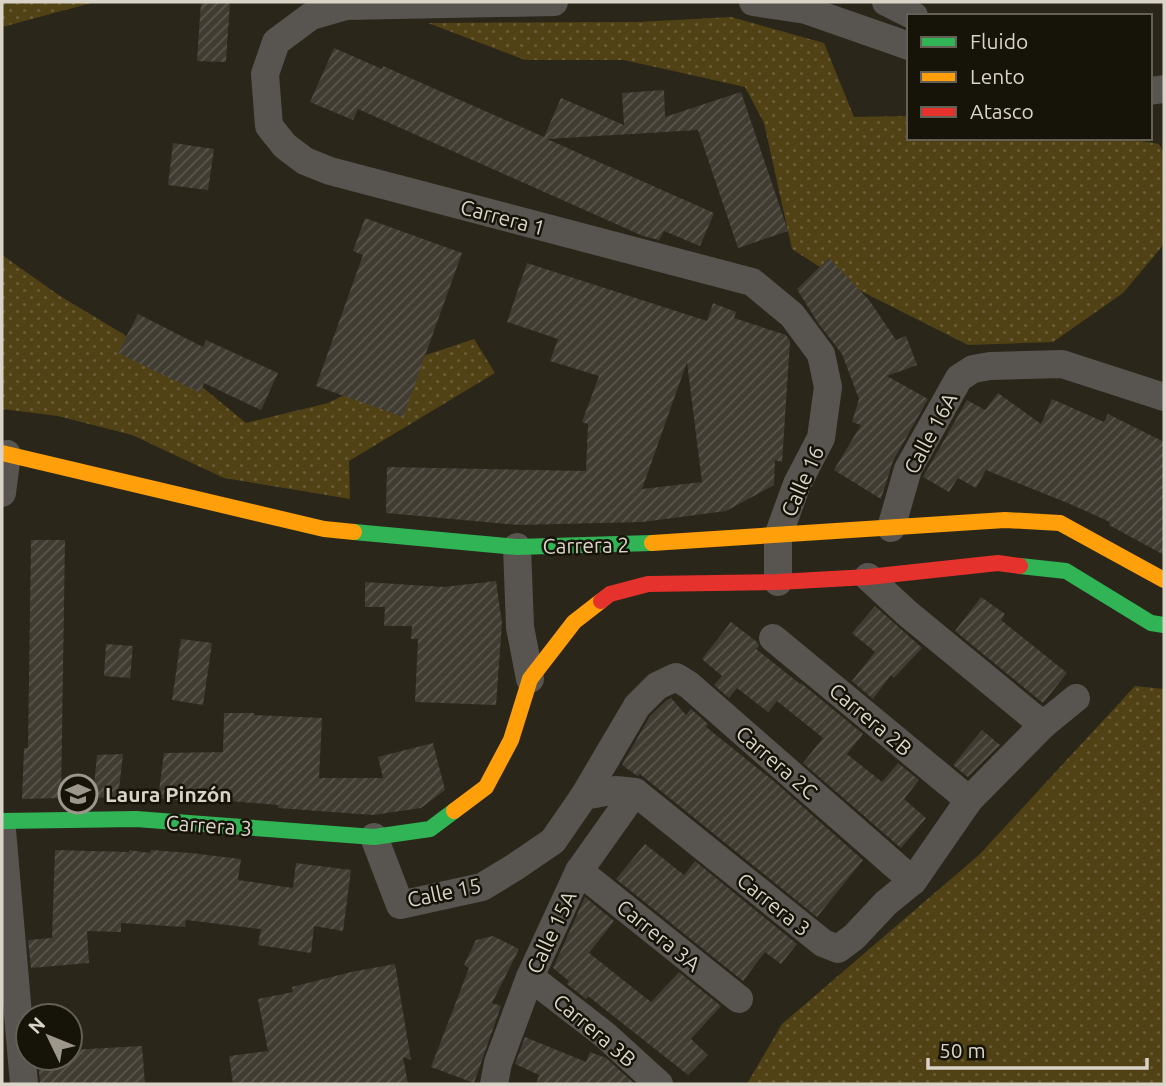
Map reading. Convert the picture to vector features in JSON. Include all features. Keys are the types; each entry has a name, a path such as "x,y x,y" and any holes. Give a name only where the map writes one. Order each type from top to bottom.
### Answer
{"main road":[{"name":"Carrera 2","path":"4,453 324,529 517,547 639,544 1005,520 1060,523 1164,580"},
{"name":"Carrera 2","path":"530,679 575,622 610,594 648,584 778,582 868,577 998,563 1066,571 1151,623 1164,625"},
{"path":"374,837 430,829 486,787 511,740 530,679"},
{"name":"Carrera 3","path":"2,821 136,819 374,837"}],"street":[{"name":"Carrera 1","path":"554,2 346,6 311,16 276,42 265,74 269,125 285,146 305,161 330,171 752,282"},
{"path":"753,2 806,10 907,45"},
{"path":"886,2 910,14"},
{"name":"Calle 16","path":"752,282 792,315 821,354 828,387 821,438 797,484 778,536 778,582"},
{"name":"Calle 16A","path":"891,528 908,469 959,378 972,369 1062,364 1164,397"},
{"path":"2,493 4,453"},
{"path":"517,547 520,626 530,679"},
{"path":"868,577 1043,725"},
{"name":"Carrera 2B","path":"773,638 969,800"},
{"name":"Carrera 2C","path":"638,706 657,686 676,677 689,685 913,881"},
{"path":"913,881 969,800 1043,725 1076,698"},
{"name":"Calle 15","path":"374,837 400,905 482,887 553,841 584,796 638,706"},
{"path":"584,796 615,790 635,792"},
{"name":"Carrera 3","path":"635,792 823,943 838,949 913,881"},
{"name":"Calle 15A","path":"494,1084 498,1062 530,977 579,871 635,792"},
{"path":"2,830 24,1084"},
{"name":"Carrera 3A","path":"579,871 739,999"},
{"name":"Carrera 3B","path":"530,977 604,1035 659,1084"}],"shaded area":[{"path":"2,2 95,2 2,27"},
{"path":"731,17 824,43 854,117 907,116 907,140 1136,140 1159,144 1164,154 1164,242 1123,293 1053,342 968,345 843,282 792,249 764,123 745,87 624,60 525,60 428,23 638,22"},
{"path":"2,255 60,296 178,367 246,423 328,403 423,356 474,339 495,373 349,461 350,499 224,478 132,435 58,416 2,409"},
{"path":"1135,686 1164,689 1164,1084 747,1084 782,1024 979,855"}],"building":[{"path":"201,2 230,2 226,62 197,61"},
{"path":"334,48 382,69 383,66 544,137 561,98 624,125 622,93 664,90 665,117 741,92 788,231 738,248 698,130 547,139 714,213 700,246 664,231 659,240 643,236 358,109 353,120 310,102"},
{"path":"173,143 214,149 208,190 168,185"},
{"path":"365,218 462,253 403,417 316,386 363,255 353,251"},
{"path":"829,258 869,300 896,340 906,336 917,365 887,376 928,399 893,461 881,499 834,470 861,425 852,422 859,399 842,354 797,289"},
{"path":"527,263 707,321 713,303 736,312 734,318 786,335 790,341 782,462 775,460 774,485 726,511 642,522 518,525 386,513 387,467 586,471 588,424 582,422 599,376 550,361 558,339 507,322","holes":["687,362 702,482 642,489"]},
{"path":"138,314 203,347 206,340 278,373 261,410 204,383 200,393 118,353"},
{"path":"998,393 1041,424 1052,399 1104,422 1108,414 1164,442 1164,555 1109,525 1110,522 986,470 976,488 958,478 949,492 923,477 967,400 985,410"},
{"path":"31,540 65,540 61,798 22,799 24,748 28,748"},
{"path":"496,581 502,623 496,705 415,702 418,639 411,639 412,626 384,626 385,607 365,607 365,582 444,587"},
{"path":"981,597 1005,614 1001,620 1067,673 1043,703 955,631"},
{"path":"875,606 922,648 894,678 891,675 873,699 852,681 875,652 852,633"},
{"path":"731,622 757,642 759,646 756,649 863,734 847,754 882,782 898,763 919,780 904,799 926,818 901,848 803,763 823,738 777,701 768,712 737,688 729,698 714,685 722,676 702,659"},
{"path":"181,639 212,643 203,705 172,700"},
{"path":"106,644 133,646 130,678 104,676"},
{"path":"671,698 686,715 691,709 708,724 706,727 776,783 863,860 817,917 640,774 638,776 622,765 650,716"},
{"path":"224,713 322,718 319,778 383,778 378,757 433,743 445,790 421,808 373,815 278,808 278,805 218,800 158,799 164,753 223,752"},
{"path":"982,730 1000,745 968,777 953,765"},
{"path":"123,754 118,797 93,798 97,755"},
{"path":"645,844 684,875 695,861 797,944 781,964 765,952 743,981 616,879"},
{"path":"55,850 129,850 150,853 151,850 241,859 238,880 293,888 296,863 351,870 343,931 314,926 311,953 258,945 261,929 186,920 185,927 121,923 121,932 87,931 89,963 31,968 28,940 52,938"},
{"path":"585,897 614,921 589,953 651,1002 679,972 721,1006 691,1039 708,1055 688,1075 588,996 586,999 567,984 569,981 553,968"},
{"path":"493,936 519,949 492,1003 501,1006 474,1083 431,1067 469,968 464,965 476,940"},
{"path":"395,964 411,1060 403,1057 408,1084 233,1084 229,1056 268,1051 258,999 293,992 292,987"},
{"path":"525,1037 586,1062 590,1052 606,1058 635,1084 536,1084 539,1075 515,1064"},
{"path":"142,1046 145,1084 40,1084 39,1072 84,1072 84,1049"}],"traffic: fast":[{"path":"354,532 517,547 652,543"},
{"path":"1020,566 1066,571 1151,623 1164,625"},
{"path":"2,821 136,819 374,837 430,829 454,811"}],"traffic: slow":[{"path":"2,453 324,529 354,532"},
{"path":"652,543 1005,520 1060,523 1164,580"},
{"path":"454,811 486,787 511,740 530,679 574,622 601,601"}],"traffic: jam":[{"path":"601,601 610,594 648,584 778,582 868,577 998,563 1020,566"}],"place":[{"name":"Laura Pinzón","path":"78,794"}]}
